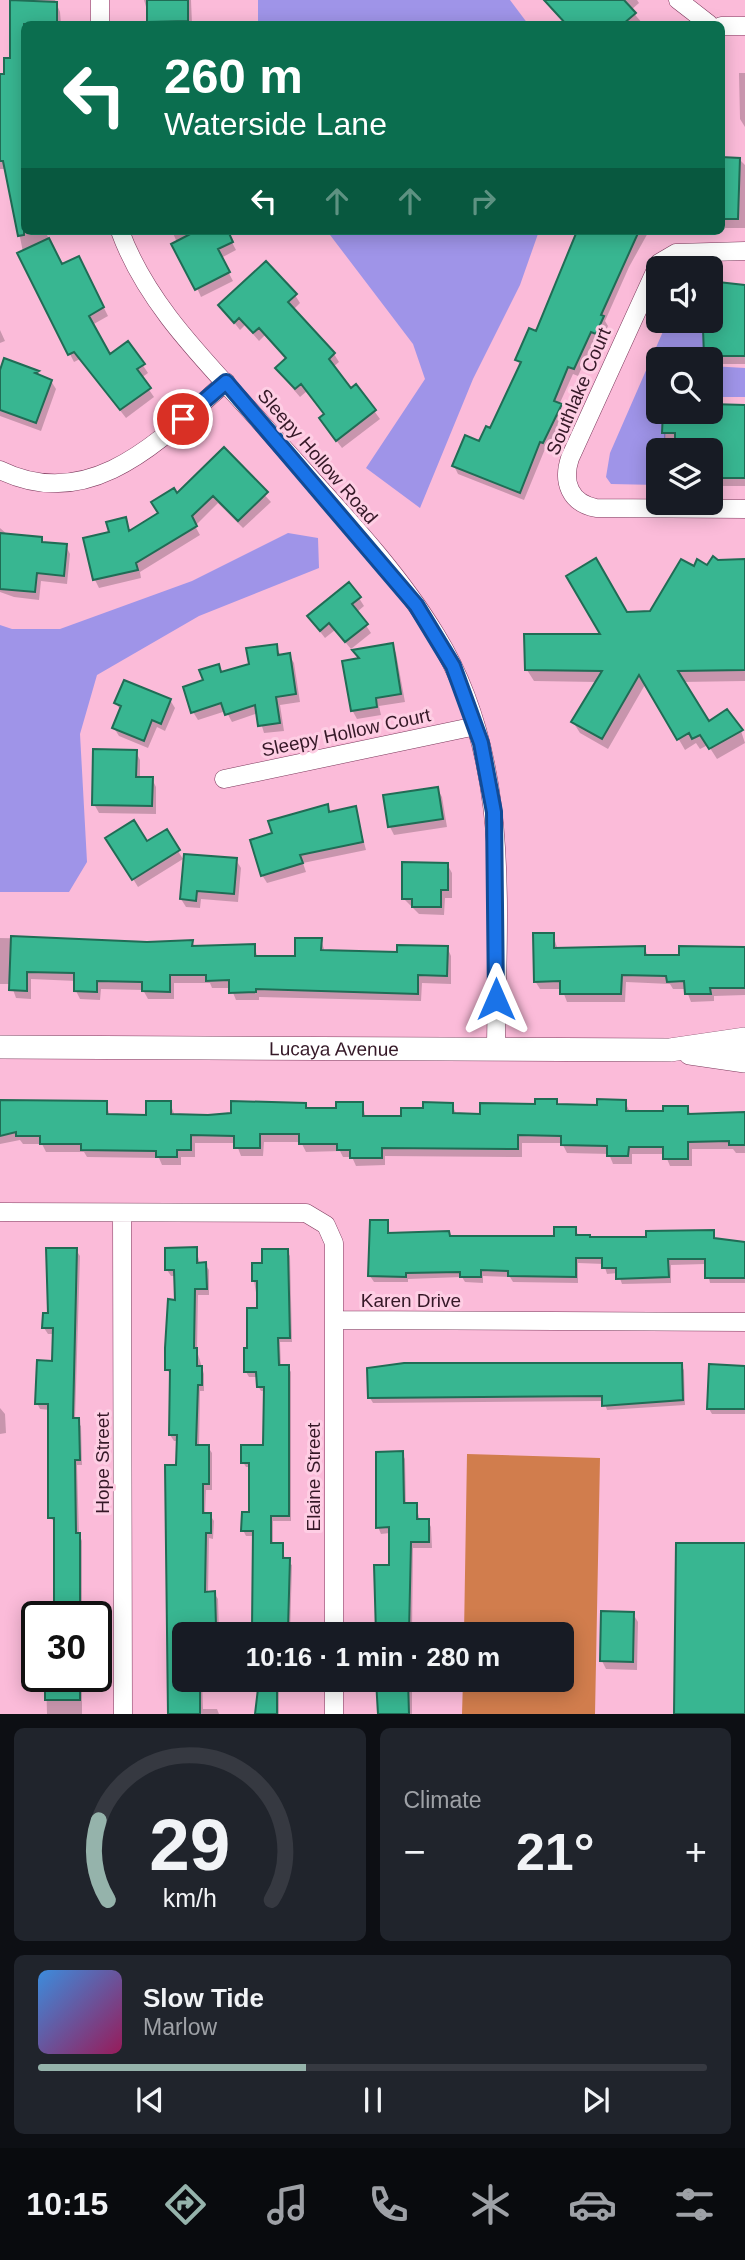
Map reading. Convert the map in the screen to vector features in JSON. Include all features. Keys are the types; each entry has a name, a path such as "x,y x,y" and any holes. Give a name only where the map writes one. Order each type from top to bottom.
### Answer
{"street":[{"path":"100,0 100,21"},
{"path":"678,0 705,21"},
{"path":"725,26 745,26"},
{"name":"Sleepy Hollow Road","path":"122,235 159,305 416,605 453,666 486,760 497,850 496,1049"},
{"name":"Southlake Court","path":"745,251 676,253 659,263 570,458 566,474 573,496 587,506 596,508 745,509"},
{"path":"0,470 31,480 57,482 100,476 141,456 226,382"},
{"name":"Sleepy Hollow Court","path":"225,779 476,726"},
{"name":"Lucaya Avenue","path":"0,1047 670,1049 745,1039"},
{"name":"Lucaya Avenue","path":"670,1049 745,1062"},
{"name":"Karen Drive","path":"0,1212 306,1213 317,1217 326,1225 334,1243 334,1320 745,1322"},
{"name":"Hope Street","path":"122,1213 123,1714"},
{"name":"Elaine Street","path":"334,1320 334,1622"},
{"path":"334,1692 334,1714"}],"shaded area":[{"path":"258,0 510,0 526,21 258,21"},
{"path":"330,235 538,235 520,285 473,379 420,508 366,468 425,379 413,344"},
{"path":"662,333 706,333 706,347 656,347"},
{"path":"723,367 745,368 745,397 723,397"},
{"path":"646,370 646,424 666,424 665,438 646,438 646,485 611,484 606,477 610,453"},
{"path":"288,533 318,538 319,568 199,616 97,675 80,734 87,862 69,892 0,892 0,625 12,629 60,629 192,581"},
{"path":"467,1454 600,1458 595,1714 462,1714 463,1692 574,1692 574,1622 464,1622"}],"building":[{"path":"10,0 57,2 57,21 21,21 21,235 24,235 18,236 3,161 0,161 0,74 4,74 4,58 10,58"},
{"path":"147,0 188,0 188,21 147,21"},
{"path":"544,0 624,0 636,13 627,21 563,21"},
{"path":"725,157 740,158 738,219 725,219"},
{"path":"188,235 230,235 233,242 218,249 230,272 195,290 171,244"},
{"path":"575,235 637,235 601,315 604,316 596,334 591,332 574,369 568,367 554,401 562,404 543,443 540,442 520,493 452,466 465,435 479,441 486,426 490,428 521,362 515,360 529,328 536,331"},
{"path":"49,238 62,264 79,256 104,307 89,316 110,354 128,341 145,364 137,369 151,388 120,410 74,352 68,355 17,253"},
{"path":"266,261 297,294 288,302 335,353 329,359 351,388 356,384 376,410 336,441 319,418 324,414 301,384 295,389 275,368 286,358 259,328 253,333 239,318 234,323 218,305"},
{"path":"723,283 745,285 745,356 723,356 723,347 704,347 703,333 723,333"},
{"path":"4,358 39,371 35,373 52,380 36,423 0,410 0,370"},
{"path":"723,404 745,405 745,478 723,478 723,438 675,438 675,433 662,433 662,424 723,424"},
{"path":"224,447 268,492 238,521 213,496 192,516 197,526 136,563 138,570 93,580 83,538 109,532 106,522 126,517 129,531 158,513 151,502 174,488 177,493"},
{"path":"0,533 42,537 42,542 67,544 64,576 37,573 35,592 0,589"},
{"path":"713,556 718,560 745,559 745,670 678,671 709,721 727,709 743,730 709,749 700,735 692,739 689,733 677,740 639,675 602,739 571,722 602,671 525,670 524,634 600,634 566,576 596,558 627,612 650,611 681,559 694,566 697,559 707,565"},
{"path":"349,582 361,597 352,604 368,624 345,642 329,623 320,631 307,616"},
{"path":"393,643 401,694 376,698 377,707 351,711 342,661 359,658 352,650"},
{"path":"277,644 278,655 290,653 296,694 276,697 280,723 258,726 255,705 225,715 221,703 191,713 183,687 203,680 199,670 219,664 221,672 249,664 246,648"},
{"path":"124,680 171,699 161,724 152,720 144,741 112,728 121,706 114,703"},
{"path":"93,749 137,750 136,777 153,777 152,806 92,805"},
{"path":"438,787 443,819 388,827 383,795"},
{"path":"328,804 329,812 356,806 363,842 300,855 303,863 261,876 250,840 272,833 268,821"},
{"path":"134,820 147,841 167,829 180,850 132,880 105,838"},
{"path":"184,854 237,858 234,894 197,891 196,901 180,899"},
{"path":"402,862 448,863 448,890 441,890 441,907 412,907 412,899 402,899"},
{"path":"533,933 554,933 554,948 645,946 645,955 679,955 679,946 745,947 745,988 710,988 711,994 685,994 684,981 667,982 666,976 622,975 621,994 560,994 560,981 534,982"},
{"path":"11,936 147,942 193,940 192,946 255,944 255,956 295,956 295,938 322,938 321,950 397,952 397,945 448,946 447,976 418,975 418,994 256,989 256,992 229,993 229,980 206,981 206,975 170,975 170,992 142,991 142,982 97,981 97,992 74,991 74,973 27,972 27,991 9,990"},
{"path":"535,1099 557,1099 557,1104 597,1105 597,1099 626,1100 626,1111 663,1111 663,1106 688,1106 688,1114 745,1112 745,1145 729,1145 729,1141 688,1142 688,1159 663,1159 663,1147 629,1147 628,1156 607,1156 607,1146 561,1145 561,1136 518,1135 518,1149 382,1148 382,1158 350,1158 350,1150 337,1150 337,1144 299,1144 299,1134 260,1134 260,1148 234,1148 234,1136 191,1135 191,1150 177,1150 177,1157 156,1157 156,1151 81,1150 81,1144 40,1144 40,1136 16,1136 16,1132 0,1136 0,1100 107,1101 107,1114 146,1115 146,1101 171,1101 171,1114 208,1115 231,1113 231,1101 306,1103 306,1108 336,1108 336,1102 363,1102 363,1116 401,1116 401,1108 423,1108 423,1102 453,1103 453,1113 480,1114 480,1103 535,1104"},
{"path":"370,1220 388,1220 388,1233 449,1231 450,1236 554,1236 554,1227 576,1227 576,1235 590,1237 646,1237 646,1231 714,1230 714,1238 745,1242 745,1278 705,1278 705,1259 668,1259 669,1277 616,1279 616,1268 602,1268 602,1258 576,1258 576,1277 508,1276 508,1271 481,1270 481,1277 460,1277 460,1272 406,1273 406,1277 368,1276"},
{"path":"197,1247 197,1263 206,1262 207,1289 195,1289 194,1348 197,1348 197,1366 202,1366 202,1385 198,1385 196,1445 209,1445 209,1484 203,1484 203,1513 211,1513 211,1533 206,1533 205,1592 215,1591 216,1622 172,1622 172,1692 200,1692 200,1714 168,1714 165,1465 176,1465 177,1435 169,1435 170,1370 165,1370 165,1348 168,1299 175,1300 174,1270 165,1270 165,1248"},
{"path":"46,1248 77,1248 73,1418 79,1418 80,1460 75,1460 76,1533 80,1533 80,1601 54,1601 54,1518 48,1518 48,1404 35,1404 37,1360 52,1361 53,1328 42,1328 43,1313 48,1313"},
{"path":"262,1249 288,1249 290,1338 278,1338 279,1365 289,1365 289,1516 271,1516 271,1543 283,1543 283,1558 290,1558 288,1622 252,1622 253,1531 241,1531 242,1512 249,1512 249,1463 241,1463 241,1445 263,1445 264,1387 257,1387 256,1372 244,1372 247,1308 257,1308 257,1281 252,1281 252,1263 262,1263"},
{"path":"404,1363 682,1363 683,1400 602,1406 602,1396 368,1398 367,1368"},
{"path":"709,1364 745,1366 745,1409 707,1409"},
{"path":"403,1451 404,1503 417,1503 417,1519 429,1519 429,1542 411,1542 409,1622 376,1622 374,1565 389,1565 389,1527 376,1528 376,1452"},
{"path":"676,1543 745,1543 745,1714 674,1714"},
{"path":"601,1611 634,1612 633,1662 600,1661"},
{"path":"45,1692 80,1692 80,1700 45,1700"},
{"path":"258,1692 277,1692 277,1714 255,1714"},
{"path":"377,1692 408,1692 409,1714 378,1714"}],"route":[{"path":"183,419 226,382 366,543 437,635 463,689 486,760 497,850 496,999"}]}
